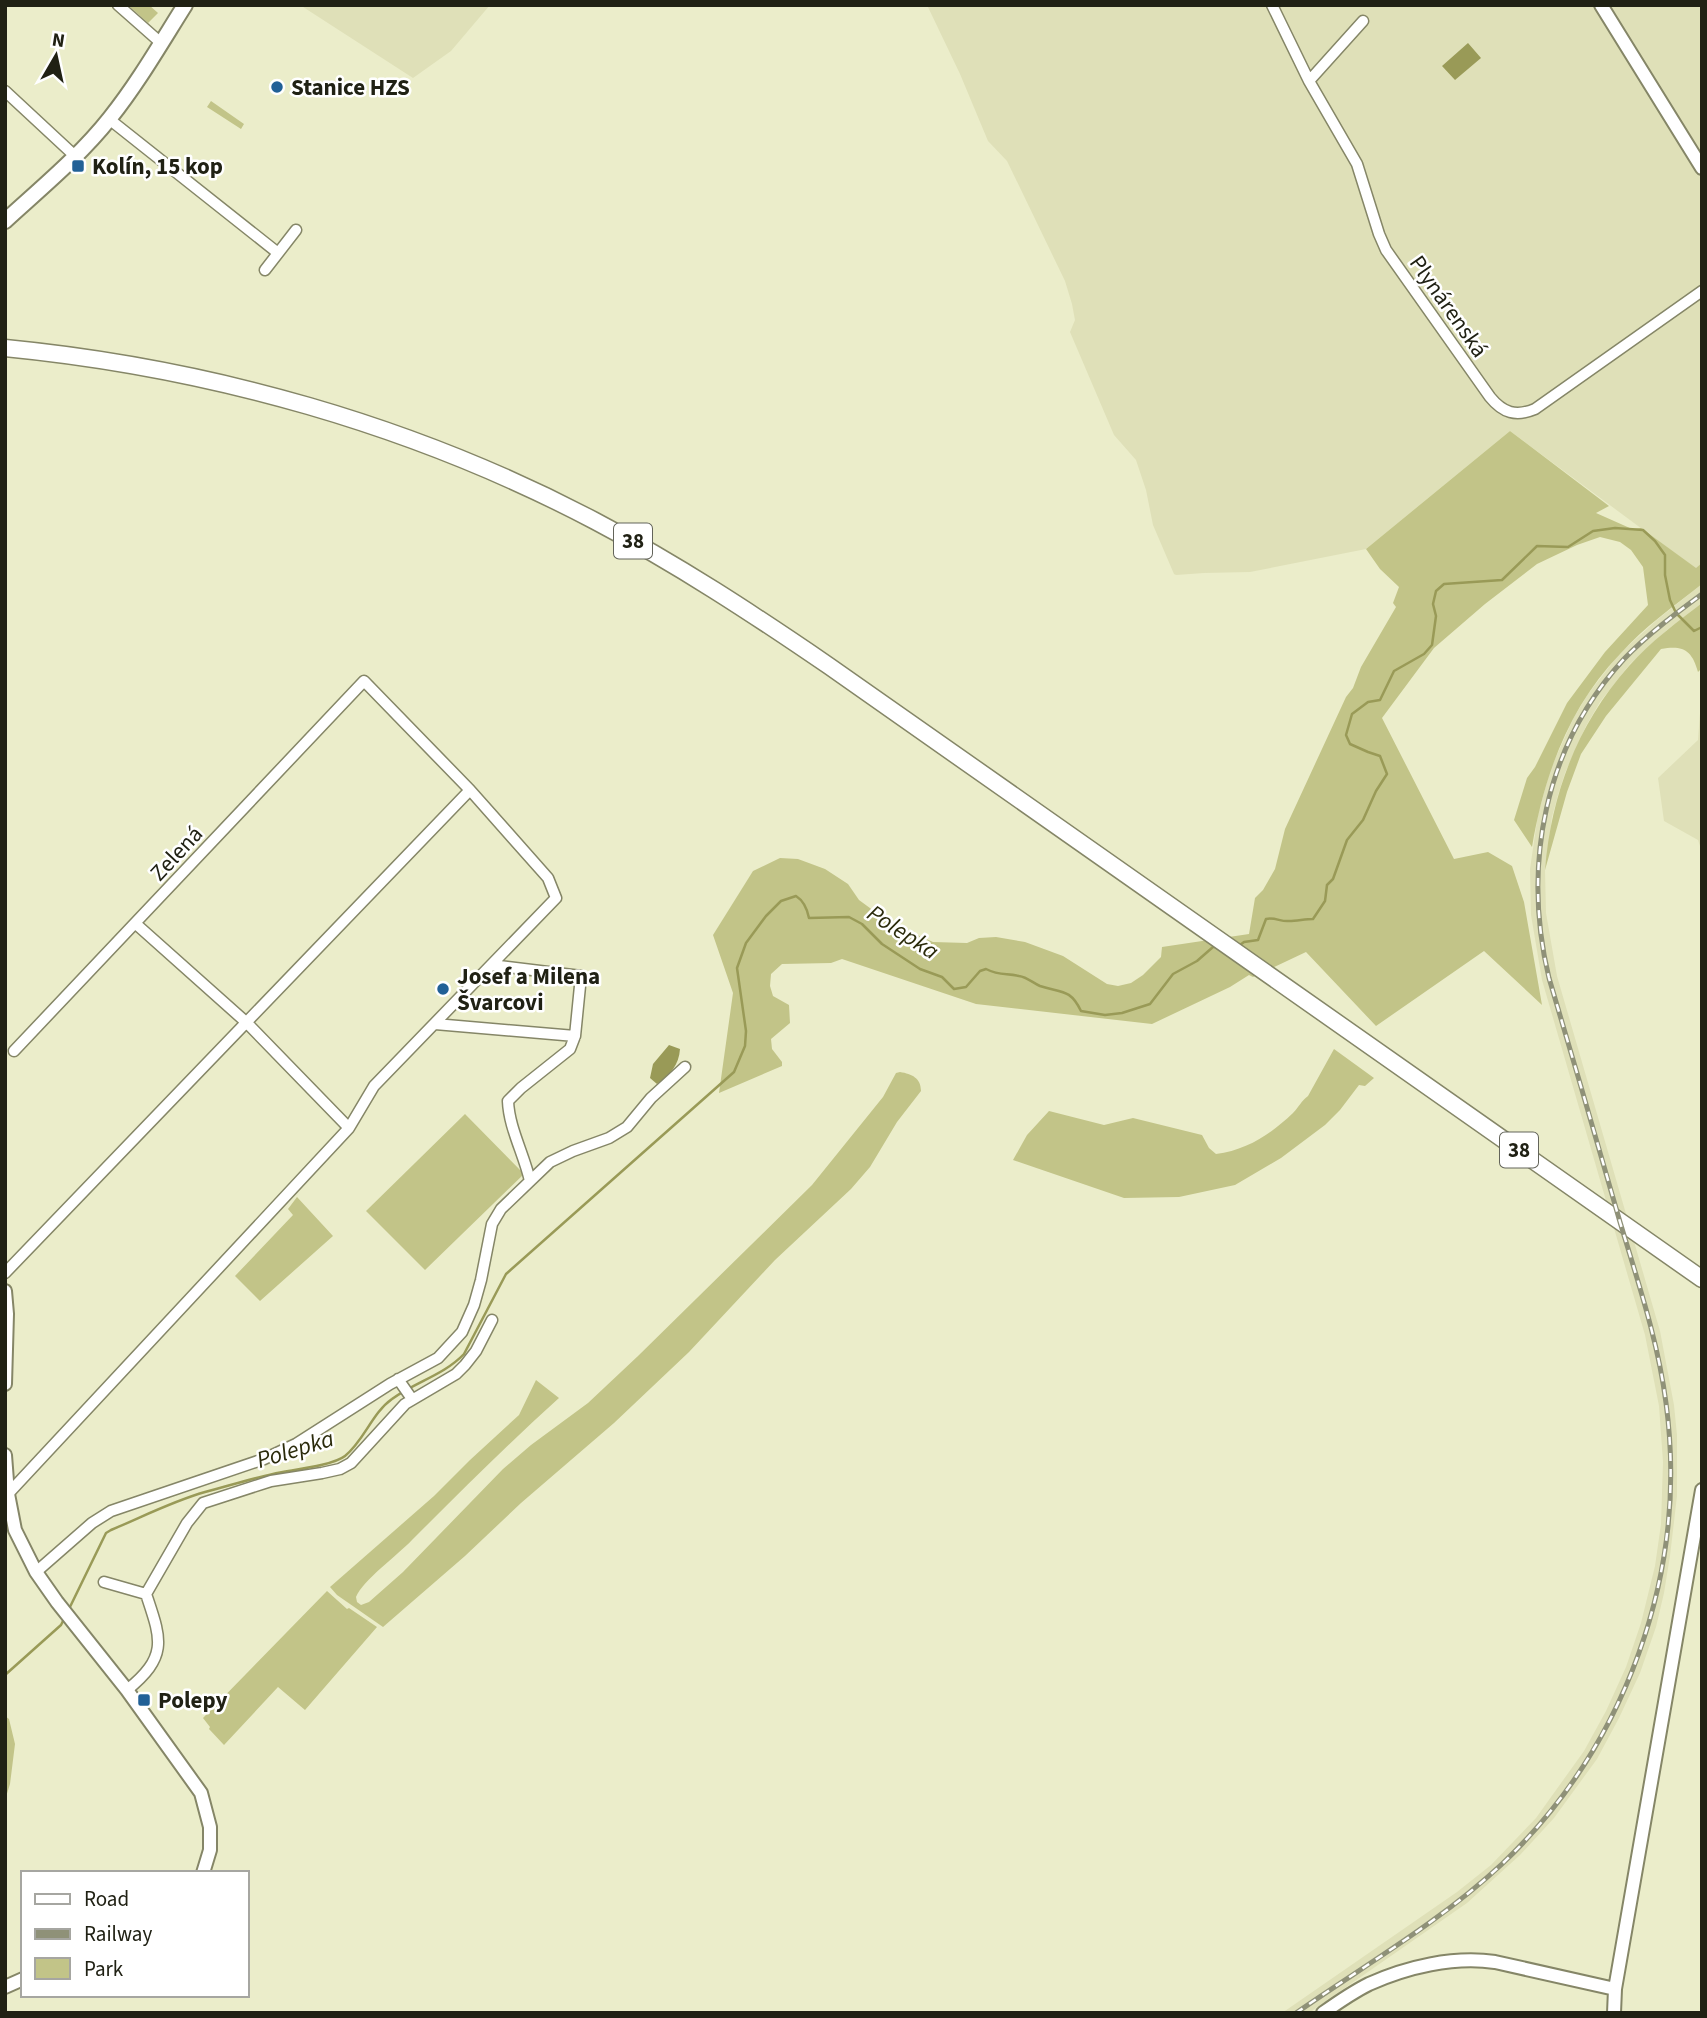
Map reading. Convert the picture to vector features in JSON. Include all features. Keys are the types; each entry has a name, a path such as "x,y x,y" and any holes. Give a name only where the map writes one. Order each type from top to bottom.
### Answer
{"main road":[{"path":"5,221 75,156 109,119 185,5"},
{"name":"38","path":"5,348 75,355 169,372 300,404 407,438 531,489 631,540 763,621 1702,1279"}],"street":[{"path":"118,5 161,43"},
{"name":"Plynárenská","path":"1272,5 1309,81 1357,164 1386,250 1502,410 1518,414 1535,408 1702,291"},
{"path":"1601,5 1702,168"},
{"path":"1309,81 1363,20"},
{"path":"5,91 75,156"},
{"path":"109,119 278,253"},
{"path":"265,271 296,230"},
{"name":"Zelená","path":"15,1051 364,681 470,790"},
{"path":"5,1273 470,790 548,878 556,898 374,1086 349,1128 7,1496"},
{"path":"136,923 247,1023 349,1128"},
{"path":"491,965 581,976 575,1036 570,1049 521,1088 509,1101 509,1116 530,1181"},
{"path":"435,1024 575,1036"},
{"path":"36,1572 92,1523 111,1511 264,1459 296,1444 438,1357 461,1332 474,1305 492,1224 501,1209 550,1162 573,1150 608,1138 626,1127 651,1098 685,1067"},
{"path":"5,1291 5,1384"},
{"path":"127,1690 151,1669 159,1642 146,1594 187,1523 203,1503 271,1481 322,1474 346,1466 356,1459 410,1397 444,1381 465,1365 476,1351 492,1320"},
{"path":"400,1382 410,1397"},
{"path":"5,1455 7,1496 15,1530 36,1572 127,1690 201,1793 210,1827 210,1850 204,1871"},
{"path":"1614,2013 1615,1989 1702,1490"},
{"path":"104,1582 146,1594"},
{"path":"1326,2012 1367,1985 1428,1965 1457,1959 1495,1962 1615,1989"},
{"path":"5,1987 21,1980"}],"shaded area":[{"path":"300,5 490,5 451,51 413,78"},
{"path":"927,5 1702,5 1702,563 1696,569 1510,431 1366,549 1250,572 1174,574 1153,525 1136,460 1114,435 1070,332 1075,320 1065,281 1007,161 988,141"},
{"path":"1468,43 1481,58 1455,80 1442,66"},
{"path":"1702,584 1702,603 1630,664 1600,702 1586,726 1558,795 1552,817 1545,870 1546,913 1557,976 1660,1331 1674,1405 1677,1496 1670,1556 1656,1627 1640,1673 1597,1759 1554,1818 1520,1855 1467,1903 1309,2013 1282,2013 1457,1892 1491,1865 1536,1818 1584,1751 1606,1711 1626,1667 1641,1623 1655,1566 1661,1524 1663,1462 1659,1406 1645,1335 1542,980 1531,915 1530,869 1538,814 1551,768 1573,719 1588,694 1619,654"},
{"path":"1702,686 1702,852 1698,840 1664,821 1658,778 1698,740"},
{"path":"669,1045 680,1049 678,1060 670,1073 657,1084 650,1078 653,1064"}],"green space":[{"path":"128,5 149,5 158,13 148,23"},
{"path":"211,101 244,124 241,129 207,107"},
{"path":"1510,431 1609,506 1596,513 1632,529 1641,528 1696,568 1702,563 1702,584 1629,644 1586,696 1561,743 1552,768 1532,847 1514,820 1527,778 1567,703 1605,652 1648,605 1643,567 1631,550 1620,542 1600,537 1537,564 1434,648 1382,718 1454,859 1488,852 1512,866 1524,902 1542,1005 1484,951 1376,1026 1306,952 1253,977 1249,975 1230,987 1152,1024 976,1004 842,959 831,963 782,964 771,974 770,986 773,996 789,1005 790,1023 771,1039 772,1049 782,1066 719,1093 733,993 713,935 753,871 780,858 798,859 825,869 848,884 859,900 874,911 933,942 967,943 979,938 996,937 1025,942 1063,956 1107,984 1118,986 1131,983 1143,975 1161,957 1162,947 1249,934 1255,898 1275,869 1285,829 1361,667 1396,607 1393,603 1399,587 1380,569 1366,549"},
{"path":"1702,603 1702,668 1698,672 1693,659 1686,651 1675,648 1661,649 1606,716 1581,754 1567,792 1545,870 1553,814 1561,787 1570,761 1595,711 1637,657"},
{"path":"1334,1049 1374,1078 1365,1086 1359,1085 1325,1125 1281,1158 1235,1185 1179,1197 1124,1198 1013,1160 1027,1135 1049,1111 1104,1125 1133,1118 1202,1135 1216,1154 1238,1149 1267,1134 1293,1113 1308,1096"},
{"path":"896,1073 915,1077 921,1091 897,1122 870,1167 851,1189 775,1260 689,1352 614,1423 383,1627 337,1595 330,1587 434,1496 519,1415 536,1380 559,1398 373,1575 360,1590 356,1597 357,1602 361,1605 369,1602 403,1572 503,1469 588,1403 812,1185 883,1097"},
{"path":"465,1114 524,1174 425,1270 366,1211"},
{"path":"297,1197 333,1236 260,1301 235,1276 293,1215 288,1209"},
{"path":"327,1591 347,1609 377,1627 305,1710 278,1687 224,1745 203,1718"},
{"path":"5,1716 9,1719 15,1744 10,1784 5,1800"}],"waterway":[{"name":"Polepka","path":"1240,945 1258,940 1266,919 1313,919 1325,901 1327,885 1333,879 1347,840 1363,820 1387,774 1380,756 1350,744 1346,735 1352,714 1368,702 1380,700 1394,671 1424,654 1432,645 1436,616 1433,604 1436,591 1444,584 1502,580 1537,546 1568,547 1593,531 1615,528 1643,530 1665,555 1665,575 1670,600 1676,613 1694,631 1702,627"},
{"name":"Polepka","path":"68,1611 106,1533 193,1496 339,1459 352,1450 379,1412 392,1399 448,1367 464,1354 506,1274 734,1072 745,1046 746,1031 737,968 746,943 781,901 796,896 805,905 809,918 849,917 862,924 882,944 920,969 942,977 954,989 966,987 980,971 986,969 1022,977 1040,986 1064,992 1073,998 1081,1011 1105,1015 1150,1004 1173,974 1197,961 1213,947 1218,947"},
{"name":"Polepka","path":"5,1675 61,1625 65,1617"}],"railway":[{"path":"1296,2013 1453,1905 1502,1864 1545,1818 1583,1767 1614,1712 1639,1653 1657,1593 1667,1530 1671,1467 1666,1403 1647,1312 1549,978 1541,936 1538,893 1546,809 1558,769 1575,730 1597,693 1624,659 1702,594"}],"place":[{"name":"Stanice HZS","path":"277,87"},
{"name":"Kolín, 15 kop","path":"78,166"},
{"name":"Josef a Milena Švarcovi","path":"443,989"},
{"name":"Polepy","path":"144,1700"}]}
